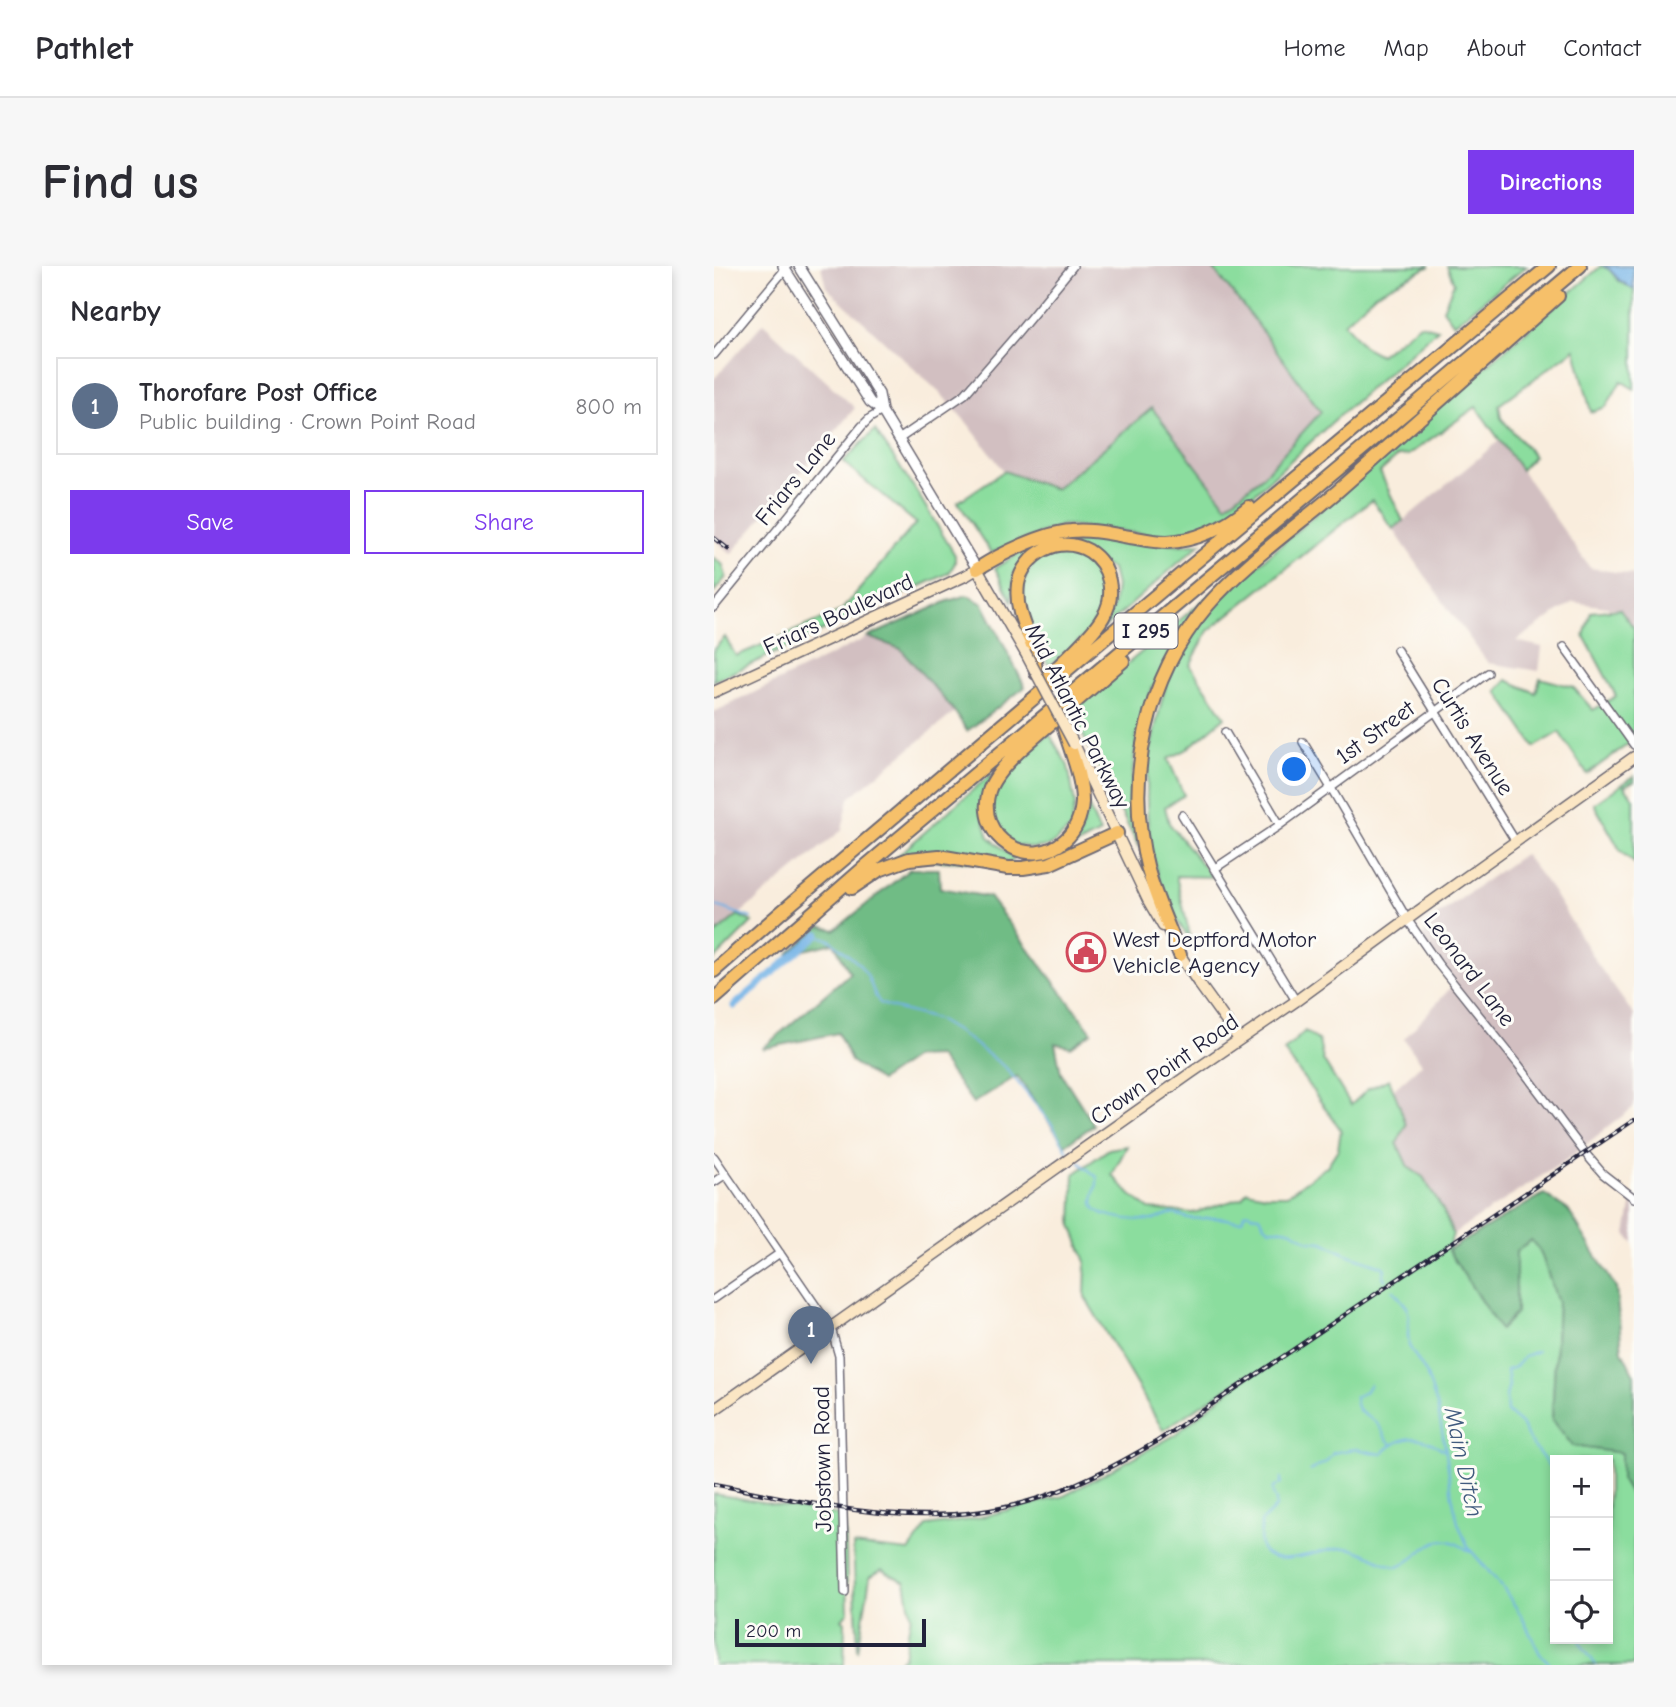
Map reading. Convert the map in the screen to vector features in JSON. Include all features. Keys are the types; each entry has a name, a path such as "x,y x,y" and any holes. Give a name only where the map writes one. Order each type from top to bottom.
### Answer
{"highway":[{"name":"I 295","path":"714,971 1549,266"},
{"name":"I 295","path":"714,999 867,865 1328,478 1586,267"},
{"path":"1180,955 1149,871 1143,847 1138,801 1142,746 1148,719 1163,678 1184,638 1208,606 1239,574 1337,491 1586,267"},
{"path":"977,569 1058,532 1097,531 1164,542 1187,540 1214,530 1242,513 1385,394 1418,376"},
{"path":"1060,719 1072,746 1080,784 1080,819 1071,834 1058,847 1042,853 1024,852 1010,847 999,837 987,810 989,790 1001,771 1034,738 1181,610 1318,495 1328,478"},
{"path":"778,915 791,894 1054,670 1104,617 1111,598 1109,579 1099,560 1073,545 1054,546 1037,554 1025,566 1018,583 1017,602 1036,673"},
{"path":"714,1007 842,896 887,867 909,859 939,856 1008,868 1023,868 1049,864 1117,833"}],"main road":[{"name":"Mid Atlantic Parkway","path":"977,569 1029,650"},
{"name":"Friars Boulevard","path":"714,692 977,569"},
{"name":"Mid Atlantic Parkway","path":"1036,673 1060,719"},
{"name":"Mid Atlantic Parkway","path":"1072,746 1148,900 1180,955 1239,1039"},
{"name":"Crown Point Road","path":"714,1410 1296,1001 1634,757"}],"street":[{"name":"Mid Atlantic Parkway","path":"799,266 879,394 882,411"},
{"path":"900,439 965,394 1073,266"},
{"name":"Mid Atlantic Parkway","path":"785,267 870,402 882,411 900,439 977,569"},
{"path":"714,355 785,267"},
{"name":"Friars Lane","path":"714,607 862,426 882,411"},
{"path":"1564,647 1634,745"},
{"name":"Curtis Avenue","path":"1397,650 1516,842"},
{"name":"1st Street","path":"1214,869 1280,825 1488,673"},
{"path":"1225,732 1280,825"},
{"name":"Leonard Lane","path":"1303,742 1407,919 1438,964 1585,1153 1603,1174 1634,1198"},
{"path":"1182,815 1296,1001"},
{"path":"714,1157 831,1328"},
{"path":"714,1182 726,1174"},
{"path":"714,1299 780,1253"},
{"name":"Jobstown Road","path":"831,1328 839,1356 845,1592"}],"shaded area":[{"path":"821,266 1218,266 1214,270 1321,412 1261,478 1226,505 1152,408 1055,489 1004,471 941,394 826,287"},
{"path":"763,323 855,408 731,554 714,539 714,379"},
{"path":"1500,440 1590,568 1634,575 1634,628 1620,609 1573,602 1516,641 1542,647 1539,671 1488,663 1393,529"},
{"path":"868,637 901,649 955,712 849,798 842,830 714,935 714,712"},
{"path":"1524,854 1551,889 1598,965 1634,1015 1634,1107 1566,1160 1453,1234 1443,1210 1423,1177 1408,1168 1397,1143 1391,1092 1422,1064 1404,1039 1456,982 1421,938 1435,917"},
{"path":"1634,1196 1634,1244 1626,1234"}],"green space":[{"path":"1218,266 1430,266 1376,293 1344,323 1363,346 1380,355 1420,324 1438,329 1235,512 1188,532 1163,536 1062,525 991,553 958,502 1004,471 1055,489 1152,408 1226,505 1261,478 1321,412 1214,270"},
{"path":"1447,266 1527,266 1454,324 1443,309 1454,283"},
{"path":"1601,266 1609,269 1619,281 1634,290 1634,389 1621,381 1606,407 1591,412 1575,349 1499,405 1501,418 1534,456 1521,470 1476,407 1408,455 1398,456 1380,472 1403,521 1393,529 1372,500 1208,631 1190,665 1225,717 1186,750 1168,759 1184,795 1165,807 1169,823 1212,877 1176,876 1191,941 1175,916 1154,862 1147,804 1152,745 1162,698 1187,642 1223,595"},
{"path":"875,430 955,555 955,563 949,573 714,681 714,649 725,637 736,656 841,611 916,523 843,462"},
{"path":"1092,535 1183,545 1201,543 1101,631 1113,607 1116,586 1112,569 1057,541 1030,551 1014,574 1012,602 995,568 1023,551 1055,537"},
{"path":"1060,550 1084,552 1100,571 1107,593 1086,635 1049,666 1029,629 1021,602 1026,576 1037,559"},
{"path":"714,558 723,565 726,577 714,592"},
{"path":"1212,593 1152,689 1137,734 1131,787 1139,848 1071,711"},
{"path":"967,595 983,604 1025,687 967,731 955,712 901,649 868,637"},
{"path":"1620,609 1634,628 1634,740 1587,774 1559,732 1535,747 1497,691 1507,680 1536,693 1540,678 1573,687 1593,710 1616,696 1584,636 1591,612"},
{"path":"1049,733 1068,766 1075,804 1071,828 1050,846 1032,848 1013,844 998,832 992,810 994,793 1003,775"},
{"path":"992,773 982,814 989,837 1014,858 1011,863 893,860"},
{"path":"1634,776 1634,781 1624,786 1634,798 1634,863 1620,850 1594,804"},
{"path":"1088,805 1100,833 1056,856 1080,835"},
{"path":"910,869 939,869 940,888 989,897 1092,1032 1071,1047 1055,1043 1061,1073 1094,1125 1065,1145 1017,1076 973,1103 938,1056 915,1057 880,1081 851,1061 838,1033 762,1049 850,973 834,943 788,954 820,926 835,930"},
{"path":"738,915 752,922 714,960 714,935"},
{"path":"1305,1031 1319,1041 1323,1060 1351,1105 1368,1089 1389,1079 1406,1125 1397,1143 1408,1167 1423,1177 1443,1210 1453,1234 1448,1250 1500,1330 1516,1313 1516,1252 1531,1240 1541,1253 1558,1303 1552,1419 1573,1446 1622,1453 1621,1479 1634,1501 1634,1665 893,1665 904,1657 911,1615 905,1582 882,1570 870,1577 858,1651 853,1545 909,1551 927,1526 969,1520 1064,1496 1175,1435 1250,1373 1163,1430 1085,1297 1086,1262 1072,1225 1074,1174 1109,1149 1127,1146 1112,1175 1131,1195 1149,1209 1193,1213 1242,1198 1247,1191 1287,1195 1327,1166 1338,1149 1341,1130 1284,1051"},
{"path":"1544,1194 1568,1210 1616,1288 1622,1351 1634,1375 1634,1501 1621,1479 1621,1453 1573,1446 1552,1419 1558,1303 1541,1253 1531,1240 1516,1252 1516,1313 1500,1330 1448,1250"},
{"path":"714,1494 845,1516 848,1612 842,1619 845,1622 844,1665 714,1665"}],"water":[{"path":"1603,266 1633,266 1634,290 1609,269"}],"waterway":[{"name":"Main Ditch","path":"714,905 751,918"},
{"name":"Main Ditch","path":"814,933 832,941 859,964 880,1003 936,1019 964,1036 1006,1068 1053,1126 1068,1152"},
{"path":"734,1006 818,934"},
{"name":"Main Ditch","path":"1079,1162 1097,1177 1093,1205 1105,1214 1139,1220 1176,1214 1188,1218 1238,1221 1242,1220 1247,1212 1260,1216 1270,1229 1292,1231 1309,1241 1323,1242 1346,1254 1382,1266 1385,1269 1385,1280"},
{"name":"Main Ditch","path":"1393,1290 1407,1307 1409,1346 1426,1373 1437,1405 1452,1496 1458,1523 1468,1547 1503,1588 1521,1615 1540,1654 1552,1665"},
{"path":"1537,1351 1525,1356 1515,1367 1507,1370 1507,1412 1521,1424 1529,1440 1550,1467"},
{"path":"1370,1384 1365,1392 1355,1397 1356,1404 1360,1412 1375,1422 1392,1444"},
{"path":"1310,1471 1326,1462 1333,1453 1356,1449 1381,1454 1394,1444 1409,1438 1428,1441 1445,1451"},
{"path":"1281,1478 1281,1483 1272,1491 1276,1507 1261,1522 1261,1546 1268,1555 1289,1558 1346,1548 1398,1567 1439,1541 1447,1540 1470,1552"},
{"path":"1581,1644 1596,1665"}],"railway":[{"path":"714,538 728,549"},
{"path":"714,1484 830,1506 909,1515 987,1511 1060,1491 1156,1442 1634,1120"}],"place":[{"name":"West Deptford Motor Vehicle Agency","path":"1086,952"},
{"name":"Thorofare Post Office","path":"811,1364"}]}
